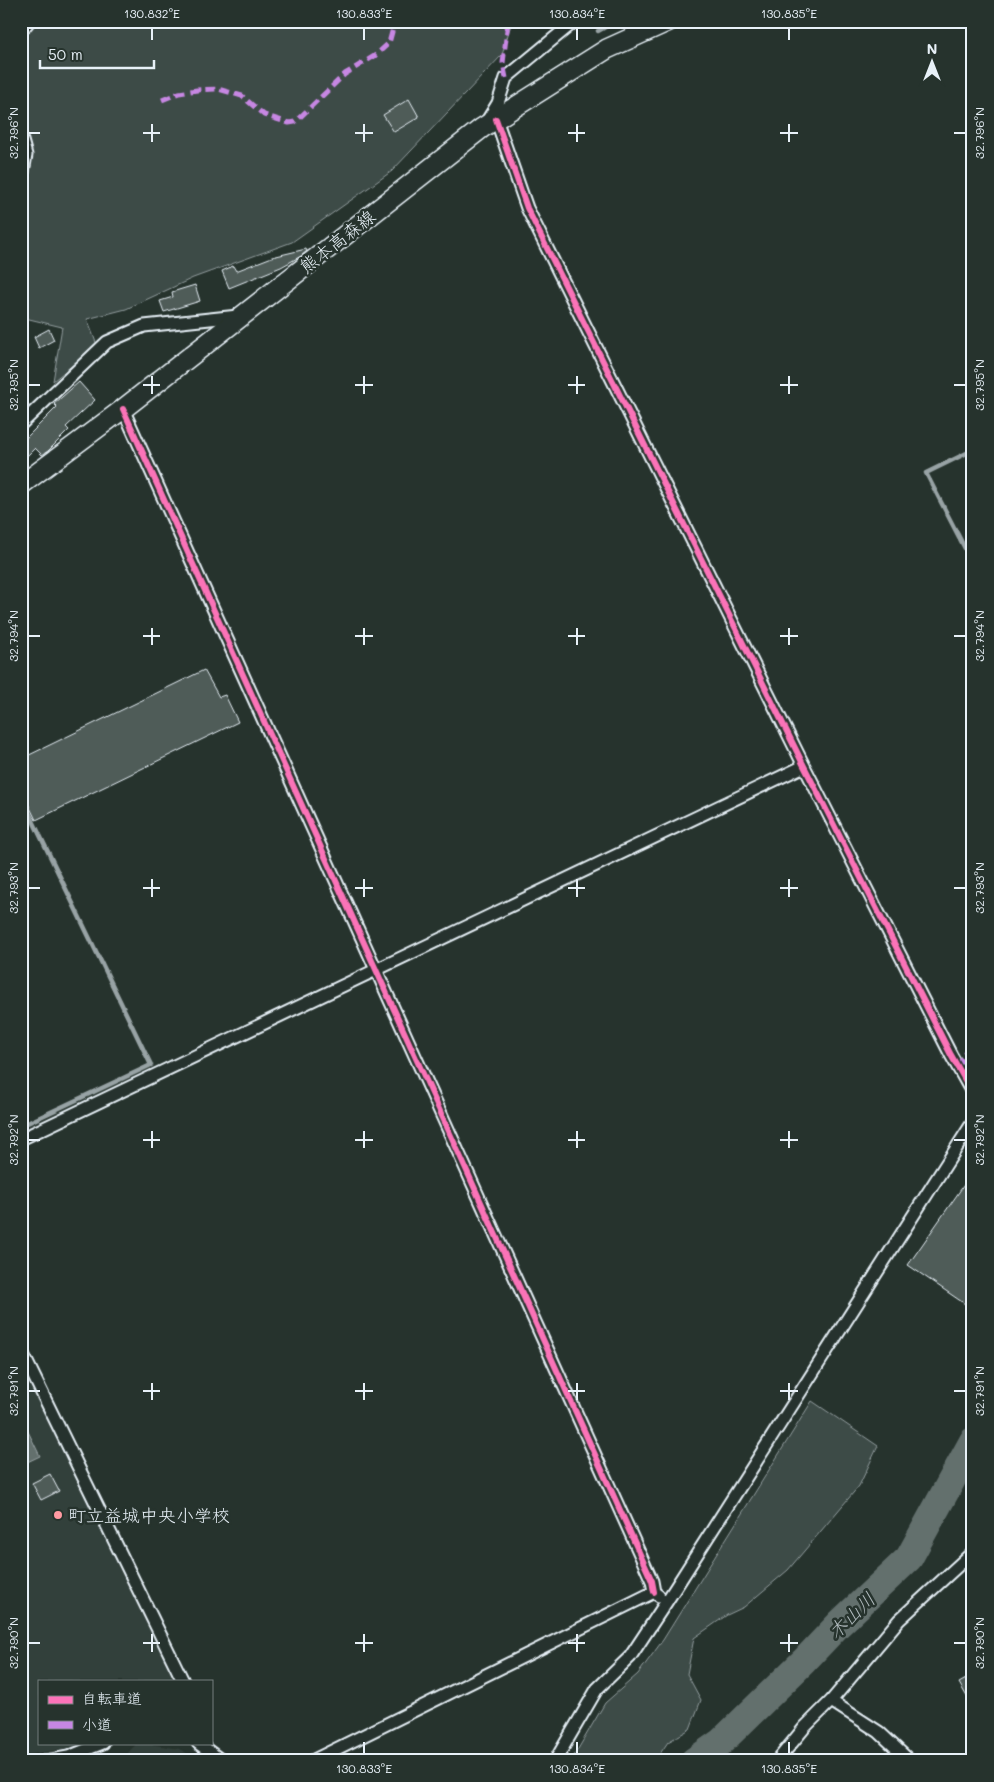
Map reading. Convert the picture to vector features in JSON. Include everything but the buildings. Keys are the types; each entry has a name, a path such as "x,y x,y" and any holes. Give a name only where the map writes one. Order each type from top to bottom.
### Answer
{"main road":[{"name":"熊本高森線","path":"21,485 123,409 489,124 607,49 669,21"}],"street":[{"path":"21,30 29,21"},
{"path":"575,21 506,78 489,124 527,208 804,766 950,1055 973,1094"},
{"path":"21,137 26,155 23,172 21,173"},
{"path":"21,424 107,342 144,326 242,316"},
{"path":"123,409 648,1572 654,1592 666,1601"},
{"path":"21,1139 804,766"},
{"path":"555,1761 598,1689 630,1657 973,1122"},
{"path":"21,1350 183,1680"},
{"path":"777,1761 805,1726 832,1701 899,1620 973,1552"},
{"path":"312,1761 654,1592"},
{"path":"832,1701 879,1732 910,1761"},
{"path":"46,1761 68,1758 101,1744"},
{"path":"199,1744 222,1761"}],"shaded area":[{"path":"21,21 512,21 502,55 392,171 292,242 193,278 126,309 87,319 97,345 53,381 62,327 21,317 21,271 29,263 21,252"},
{"name":"町立益城中央小学校","path":"21,1364 175,1680 38,1680 38,1744 82,1744 76,1747 21,1756"},
{"path":"812,1401 878,1446 859,1486 788,1570 744,1607 727,1615 694,1638 687,1674 701,1700 690,1729 668,1742 655,1761 571,1761 605,1703 638,1674 663,1640"},
{"path":"21,1417 40,1456 21,1465"},
{"path":"136,1744 179,1749 201,1761 115,1761 126,1755"}],"waterway":[{"path":"598,31 616,21"},
{"path":"973,450 926,473 973,564"},
{"path":"21,796 151,1065 21,1126"},
{"name":"木山川","path":"694,1761 721,1742 839,1624 909,1558 973,1441"}],"marked path":[{"path":"162,100 179,93 218,89 242,96 264,115 289,123 295,122 345,74 376,55 389,43 395,21"},
{"path":"506,78 503,63 508,21"},
{"path":"958,1067 973,1037"}],"cycle path":[{"path":"496,119 527,208 804,766 951,1055 973,1094"},
{"path":"123,409 652,1581 654,1592"}],"place":[{"name":"町立益城中央小学校","path":"58,1515"}]}
